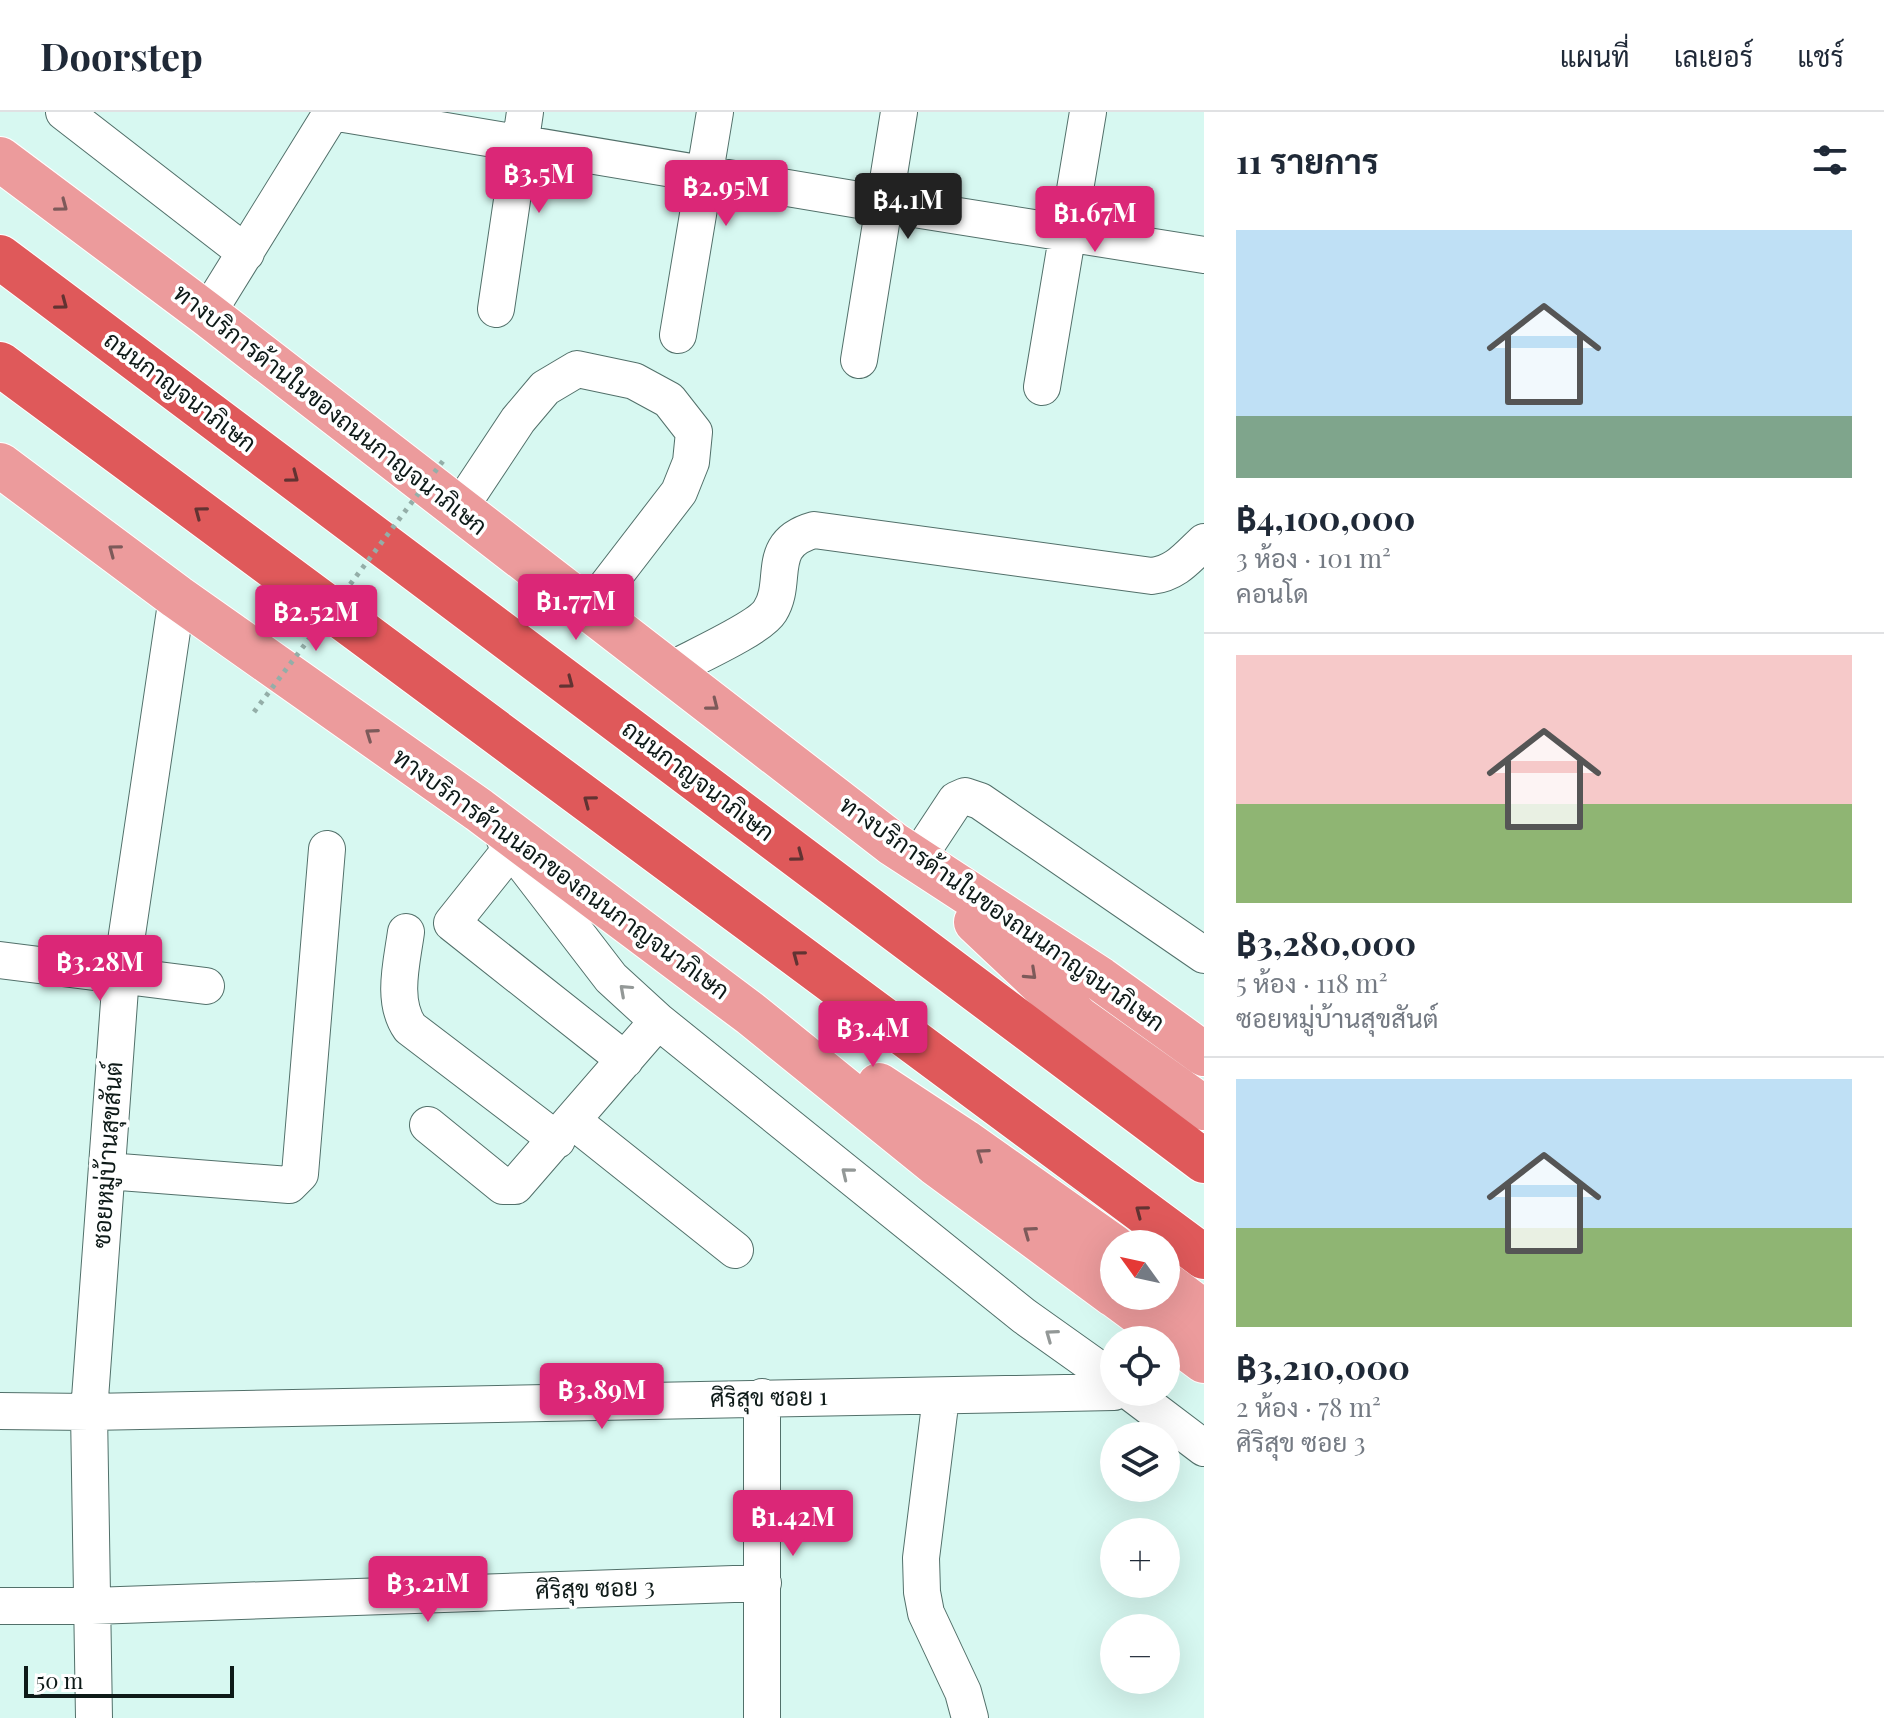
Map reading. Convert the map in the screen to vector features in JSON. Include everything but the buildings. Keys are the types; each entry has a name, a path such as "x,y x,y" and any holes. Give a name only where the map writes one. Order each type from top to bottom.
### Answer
{"highway":[{"name":"ถนนกาญจนาภิเษก","path":"0,257 1204,1161"},
{"path":"0,364 1204,1257"}],"main road":[{"name":"ทางบริการด้านในของถนนกาญจนาภิเษก","path":"0,159 207,314 905,852 1100,979 1204,1054"},
{"name":"ทางบริการด้านนอกของถนนกาญจนาภิเษก","path":"0,465 177,597 479,810 751,1014 935,1163 1100,1284"},
{"path":"905,852 1079,1019 1204,1108"},
{"path":"751,1014 865,1076 1100,1237"},
{"name":"ทางบริการด้านนอกของถนนกาญจนาภิเษก","path":"1161,1310 1185,1318 1204,1373"}],"street":[{"path":"64,112 246,253"},
{"path":"207,314 332,112 522,128 704,174 1204,255"},
{"path":"678,335 715,112"},
{"path":"859,360 899,112"},
{"path":"1042,387 1088,112"},
{"path":"496,309 522,128"},
{"path":"459,509 518,420 545,388 577,369 634,381 669,400 694,432 691,462 679,492 589,609"},
{"path":"669,671 768,614 774,601 782,554 800,534 814,530 1152,576 1167,574 1183,564 1204,542"},
{"name":"ซอยหมู่บ้านสุขสันต์","path":"94,1718 89,1412 121,975 177,597"},
{"path":"905,852 956,800 965,796 980,801 1204,955"},
{"path":"479,810 611,978 658,1021 1024,1316 1100,1370"},
{"path":"107,1171 289,1185 300,1174 327,849"},
{"path":"511,849 452,923 625,1060"},
{"path":"406,932 399,981 402,1017 410,1028 565,1130 735,1250"},
{"path":"0,960 206,986"},
{"path":"428,1125 503,1186 515,1186 658,1021"},
{"name":"ศิริสุข ซอย 1","path":"0,1411 89,1412 1100,1392"},
{"path":"762,1397 762,1718"},
{"path":"941,1397 921,1558 922,1592 926,1613 963,1692 970,1718"},
{"path":"1148,1406 1204,1448"},
{"name":"ศิริสุข ซอย 3","path":"0,1606 92,1606 763,1583"}],"path":[{"path":"254,712 446,457"}]}
